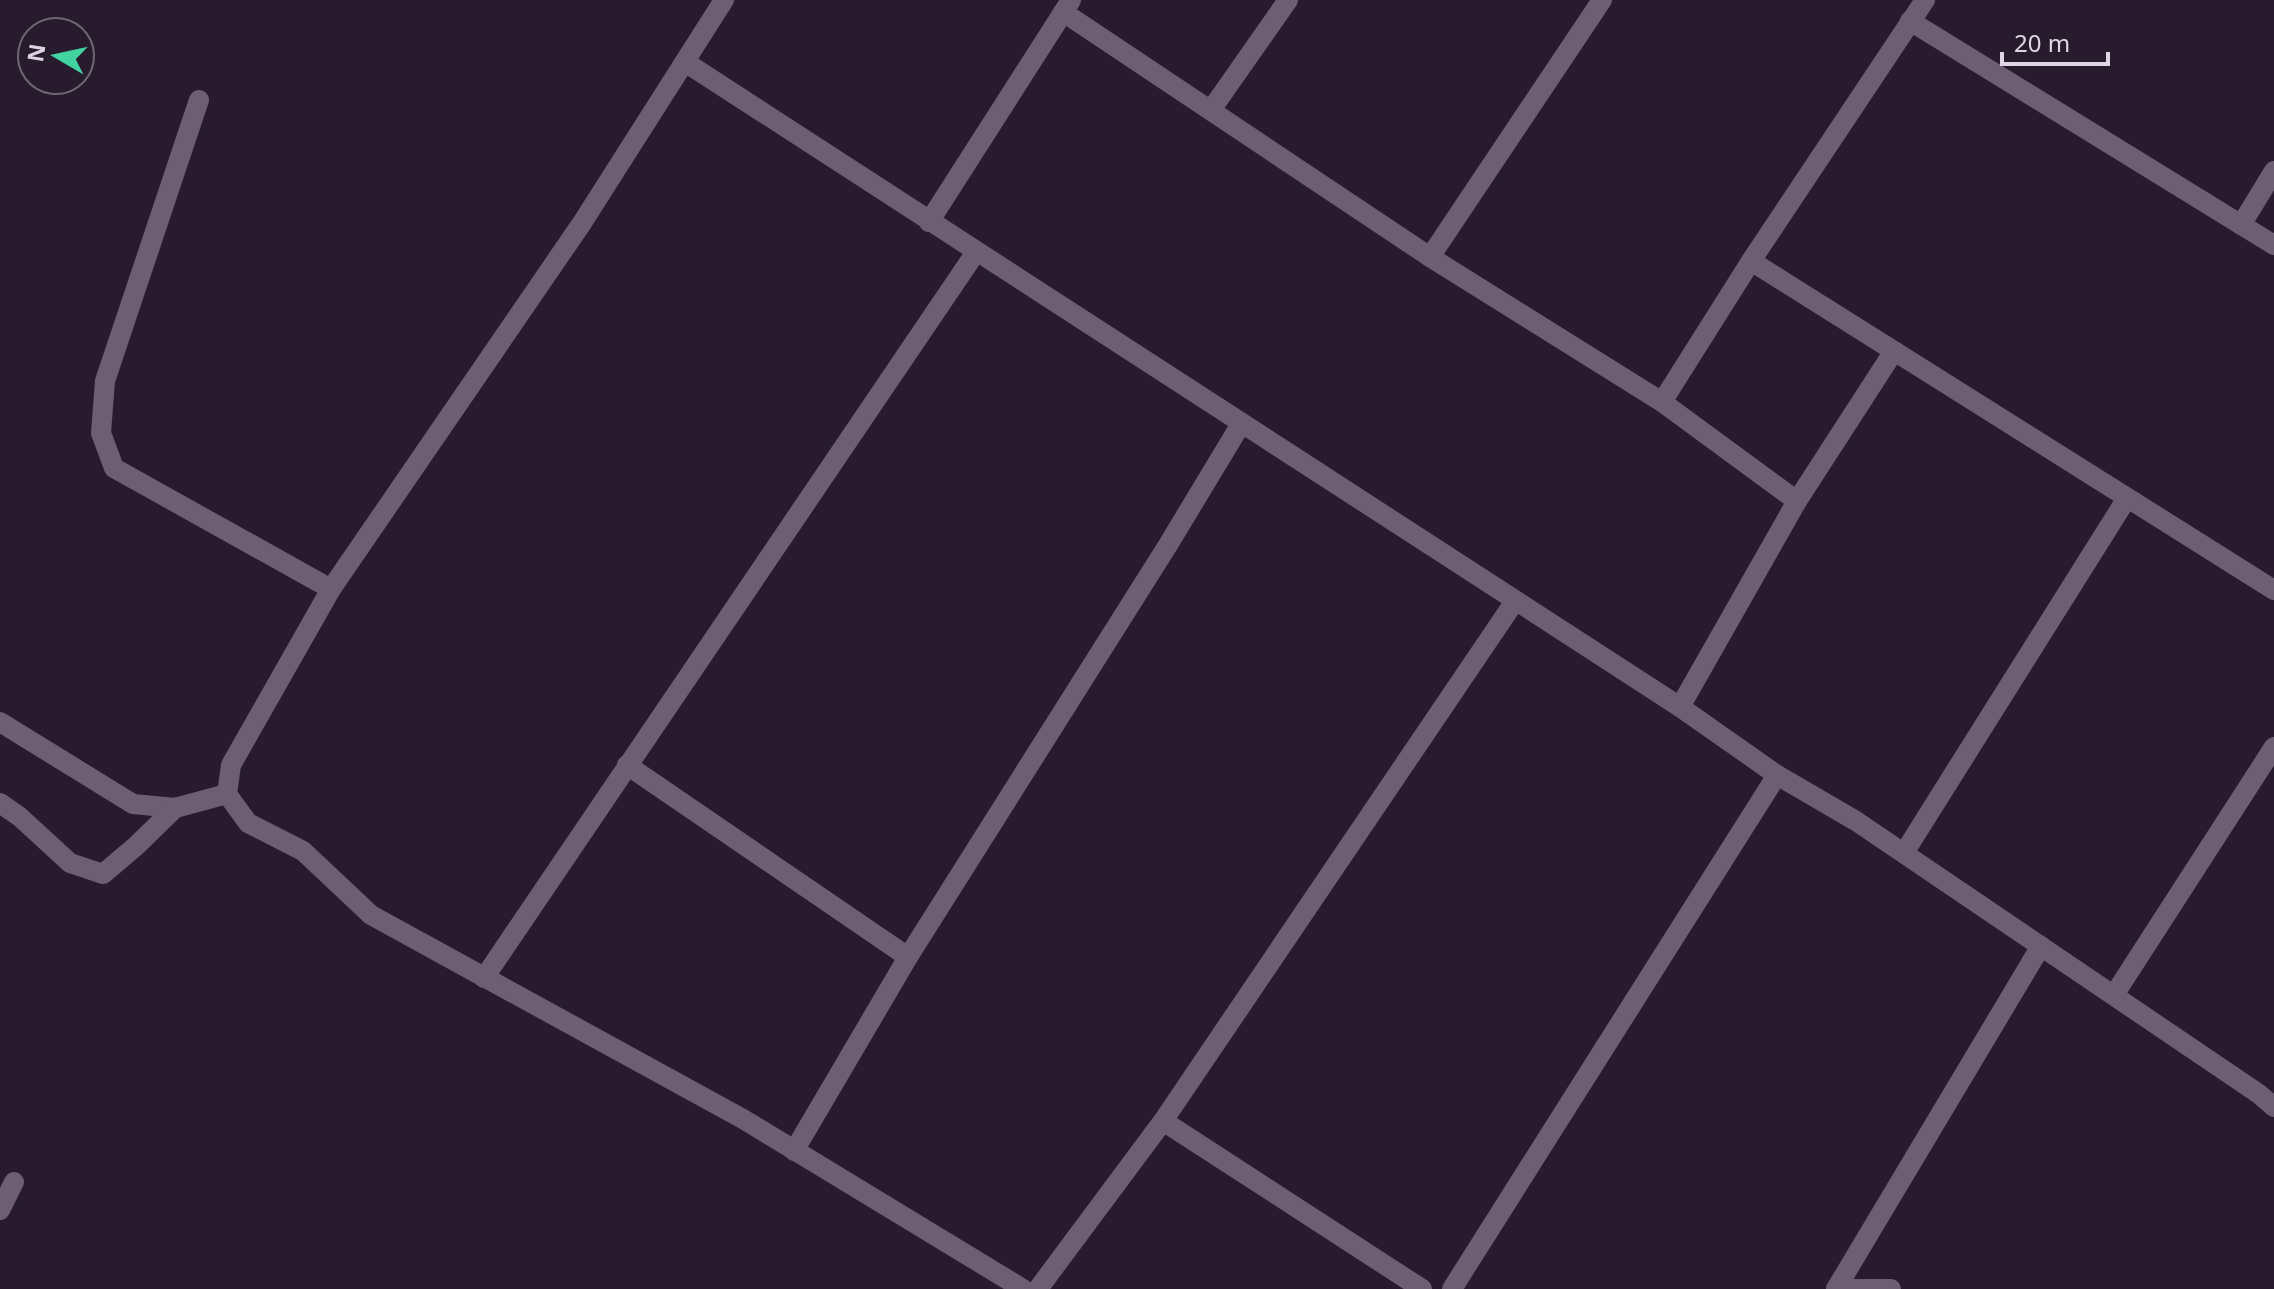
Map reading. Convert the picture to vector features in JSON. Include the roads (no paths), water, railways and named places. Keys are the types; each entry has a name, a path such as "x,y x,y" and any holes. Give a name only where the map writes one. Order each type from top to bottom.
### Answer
{"street":[{"path":"724,0 574,236 331,589 231,765 227,794 248,823 303,851 371,915 743,1119 1023,1289"},
{"path":"1211,110 1288,0"},
{"path":"1430,257 1602,0"},
{"path":"1662,402 1751,261 1925,0"},
{"path":"929,222 1067,6 1211,110 1430,257 1662,402 1797,501"},
{"path":"1910,21 2274,245"},
{"path":"685,62 1680,707 1777,775 1856,821 2274,1107"},
{"path":"199,100 105,381 101,433 114,468 331,589"},
{"path":"2241,225 2274,171"},
{"path":"484,978 976,252"},
{"path":"1751,261 2274,590"},
{"path":"1680,707 1797,501 1894,351"},
{"path":"794,1151 908,957 1241,424"},
{"path":"1904,853 2127,498"},
{"path":"1038,1289 1163,1121 1515,601"},
{"path":"0,722 133,804 175,808 227,794"},
{"path":"2114,995 2266,776 2274,747"},
{"path":"627,765 908,957"},
{"path":"1452,1289 1777,775"},
{"path":"0,803 70,863 103,874 175,808"},
{"path":"1836,1289 2041,946"},
{"path":"1163,1121 1422,1289"},
{"path":"0,1210 14,1182"},
{"path":"1836,1289 1891,1289"}]}
